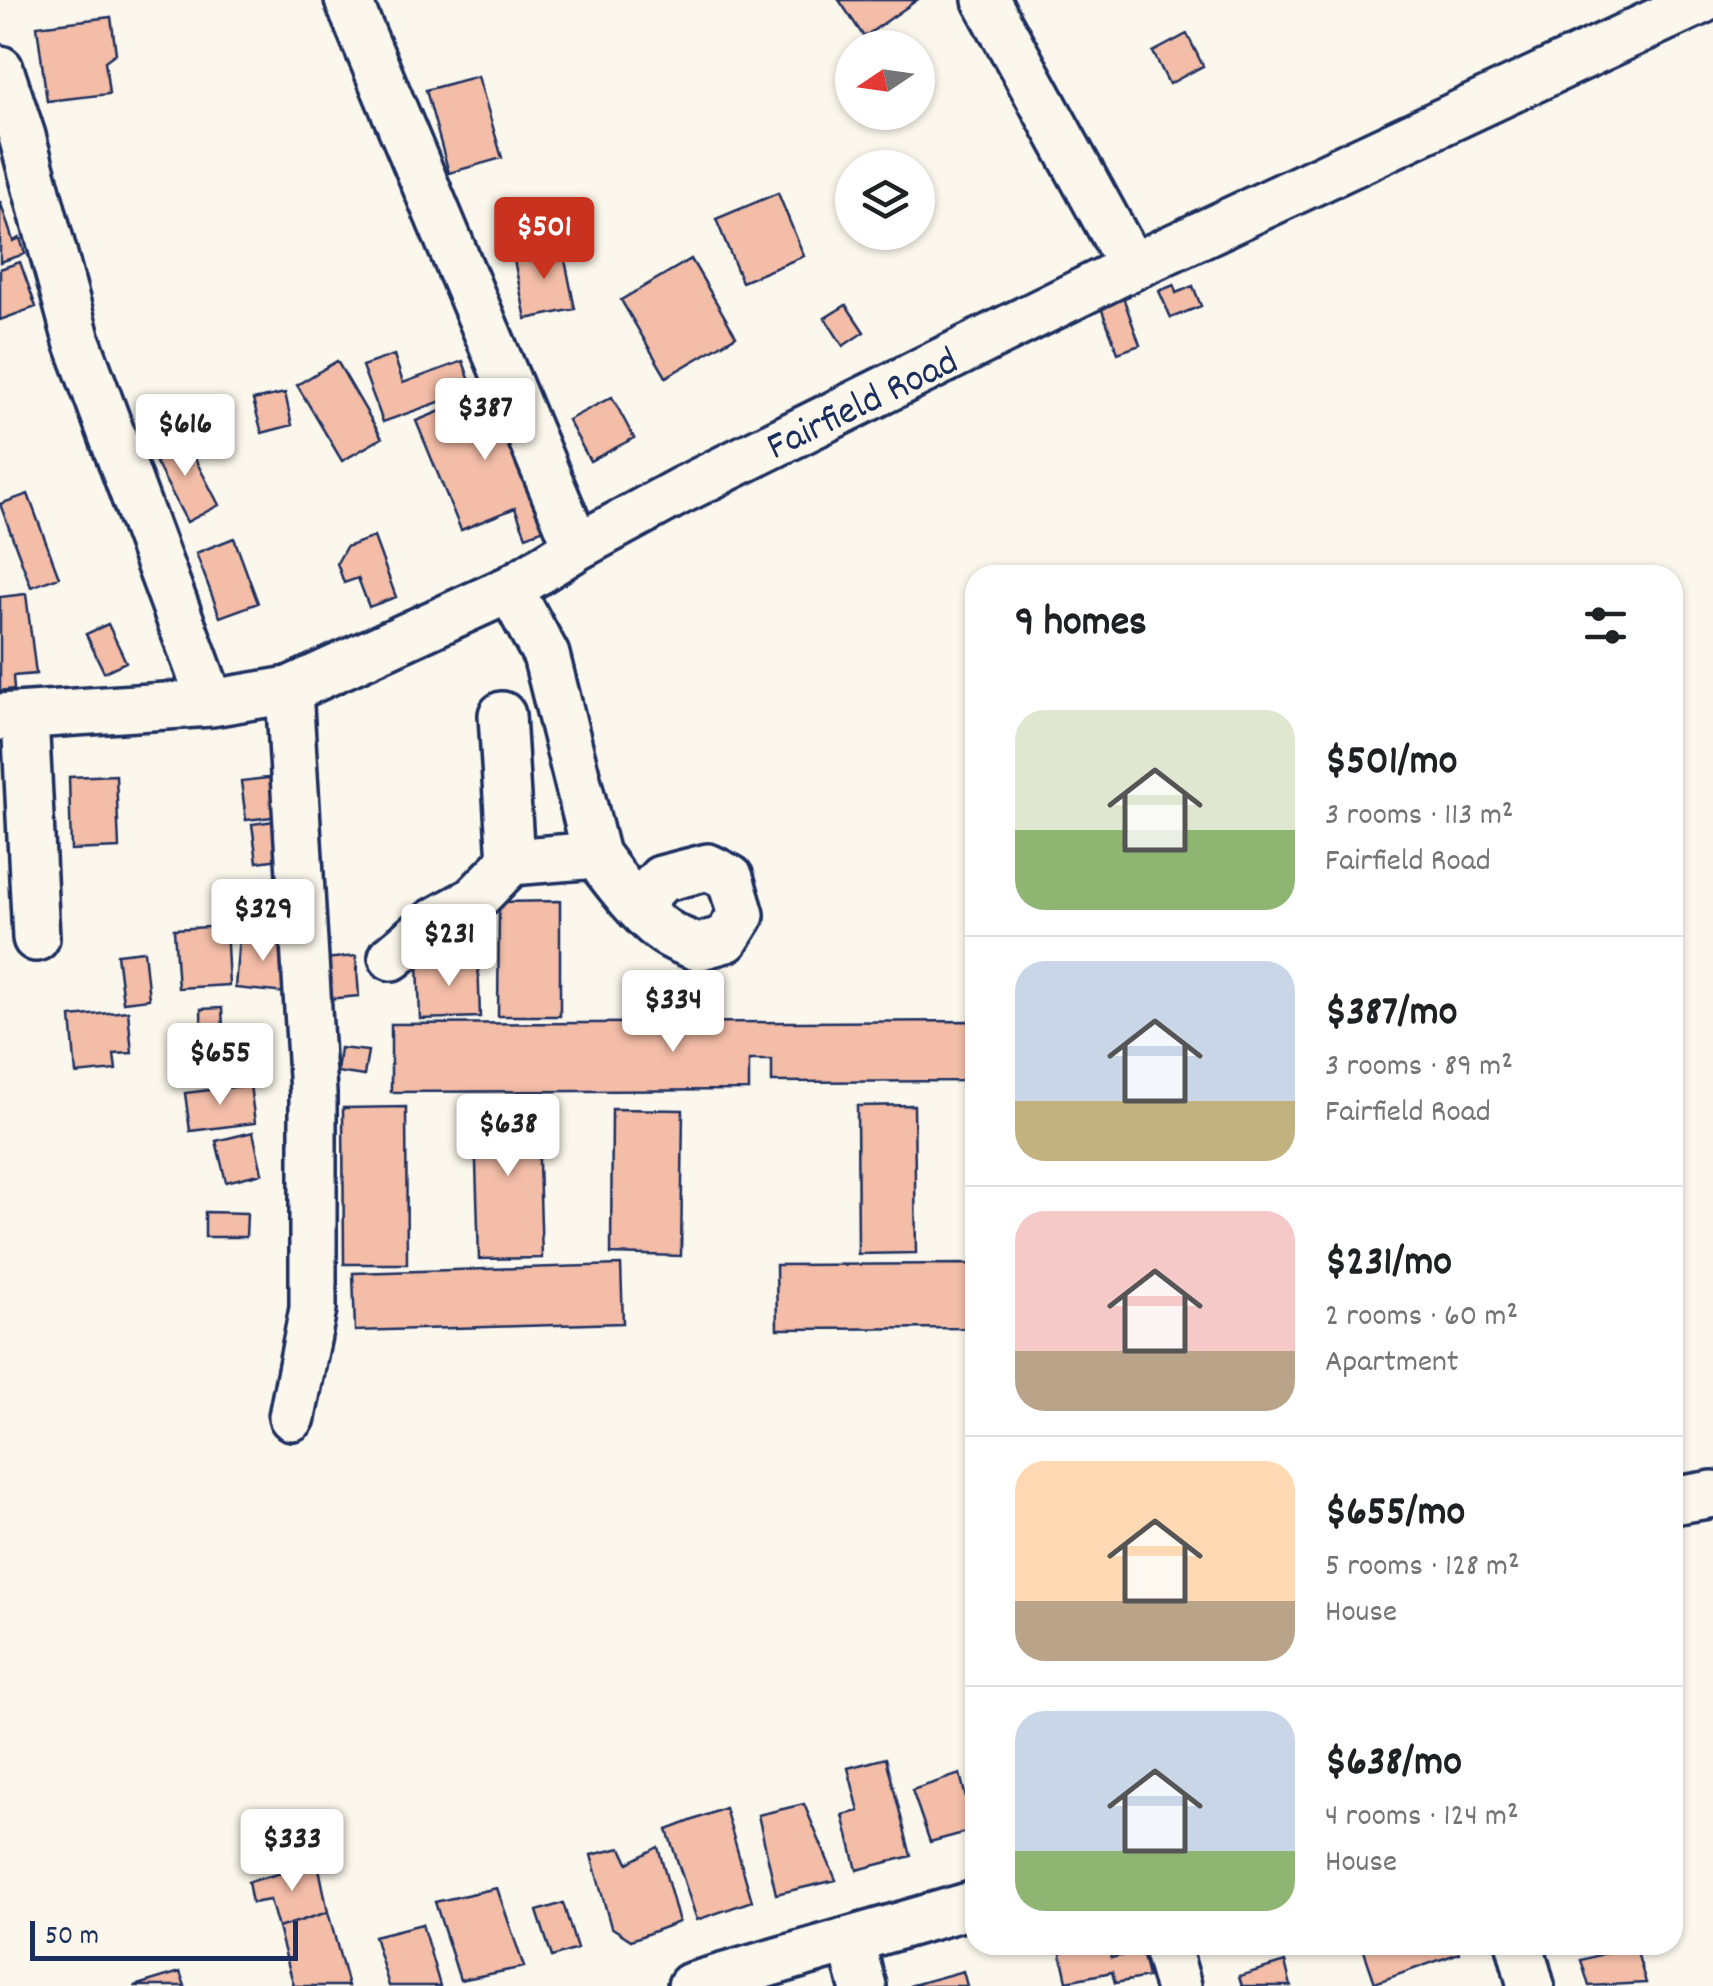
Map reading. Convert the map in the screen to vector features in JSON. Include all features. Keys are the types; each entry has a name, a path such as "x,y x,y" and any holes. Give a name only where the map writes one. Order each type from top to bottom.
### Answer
{"street":[{"path":"348,0 577,547"},
{"path":"986,0 1132,267"},
{"name":"Fairfield Road","path":"13,716 212,703 289,690 510,589 577,547 697,482 1132,267 1703,0"},
{"path":"0,69 78,341 212,703"},
{"path":"510,589 546,654 596,855 638,904"},
{"path":"289,690 313,1094 313,1309 292,1416"},
{"path":"502,715 511,862"},
{"path":"13,716 36,938"},
{"path":"392,956 434,922 474,900 511,862 596,855"},
{"path":"1683,1499 1713,1494"},
{"path":"691,1986 965,1907"},
{"path":"850,1940 863,1986"},
{"path":"1169,1955 1178,1986"},
{"path":"1523,1955 1531,1986"}],"building":[{"path":"839,0 917,0 874,30 859,30"},
{"path":"111,17 116,53 105,61 109,94 47,101 37,26"},
{"path":"1187,34 1203,66 1169,84 1153,52"},
{"path":"478,76 502,158 449,173 426,90"},
{"path":"778,193 804,256 742,282 716,219"},
{"path":"0,201 13,241 20,238 25,254 0,262"},
{"path":"562,245 575,309 526,319 513,255"},
{"path":"691,259 736,336 666,377 621,300"},
{"path":"20,262 36,307 0,320 0,269"},
{"path":"1174,285 1176,293 1193,286 1201,306 1171,318 1159,291"},
{"path":"1123,297 1140,345 1118,353 1100,305"},
{"path":"846,305 864,332 843,346 825,318"},
{"path":"394,355 403,383 463,361 473,390 383,422 362,366"},
{"path":"337,361 382,438 342,461 297,385"},
{"path":"500,387 555,525 526,536 515,508 461,530 416,421"},
{"path":"285,393 292,425 262,433 253,400"},
{"path":"612,397 634,438 590,461 568,420"},
{"path":"183,436 219,505 187,522 151,453"},
{"path":"28,494 59,577 31,587 0,504"},
{"path":"374,537 396,597 369,607 358,578 344,583 337,563 346,547"},
{"path":"234,538 258,603 220,617 196,553"},
{"path":"26,594 36,674 13,676 14,689 0,691 0,597"},
{"path":"108,624 126,662 104,672 86,634"},
{"path":"116,775 119,848 71,850 69,777"},
{"path":"277,777 281,816 246,820 241,781"},
{"path":"282,820 287,858 257,862 252,824"},
{"path":"560,901 560,1016 498,1016 499,902"},
{"path":"226,926 229,985 178,988 174,929"},
{"path":"239,936 291,940 286,993 235,988"},
{"path":"144,951 149,999 123,1002 117,954"},
{"path":"356,956 359,996 327,999 324,959"},
{"path":"478,959 480,1017 420,1019 418,961"},
{"path":"222,1008 224,1047 202,1048 201,1009"},
{"path":"128,1011 132,1053 114,1054 116,1070 76,1074 71,1017"},
{"path":"965,1021 965,1081 772,1082 772,1060 749,1060 749,1090 391,1092 391,1024"},
{"path":"340,1048 368,1051 364,1076 337,1072"},
{"path":"250,1085 255,1123 190,1131 185,1093"},
{"path":"537,1098 542,1258 479,1259 474,1100"},
{"path":"914,1105 916,1253 858,1254 857,1106"},
{"path":"406,1107 407,1264 344,1264 343,1108"},
{"path":"612,1109 683,1110 681,1256 611,1254"},
{"path":"253,1132 262,1173 226,1182 216,1141"},
{"path":"205,1212 247,1213 246,1237 205,1237"},
{"path":"965,1264 965,1328 777,1329 776,1265"},
{"path":"621,1265 623,1323 355,1331 353,1273"},
{"path":"886,1758 911,1856 857,1870 843,1815 859,1811 848,1768"},
{"path":"960,1774 965,1794 965,1832 930,1842 912,1790"},
{"path":"804,1804 836,1880 776,1894 758,1815"},
{"path":"725,1808 752,1901 697,1920 667,1830"},
{"path":"658,1847 679,1922 631,1940 611,1927 591,1855 621,1848 628,1863"},
{"path":"318,1863 328,1912 278,1928 270,1900 252,1903 248,1882"},
{"path":"497,1888 524,1967 460,1980 435,1902"},
{"path":"563,1903 577,1949 552,1957 537,1911"},
{"path":"328,1912 348,1986 294,1986 278,1928"},
{"path":"422,1924 440,1986 389,1986 374,1936"},
{"path":"1061,1955 1143,1955 1148,1977 1115,1983 1112,1972 1067,1981"},
{"path":"1365,1955 1453,1955 1375,1983"},
{"path":"1599,1955 1638,1955 1646,1983 1589,1986 1581,1960"},
{"path":"1285,1962 1291,1986 1242,1986 1239,1976"},
{"path":"963,1971 967,1986 909,1986"},
{"path":"180,1972 185,1986 134,1986"}]}
